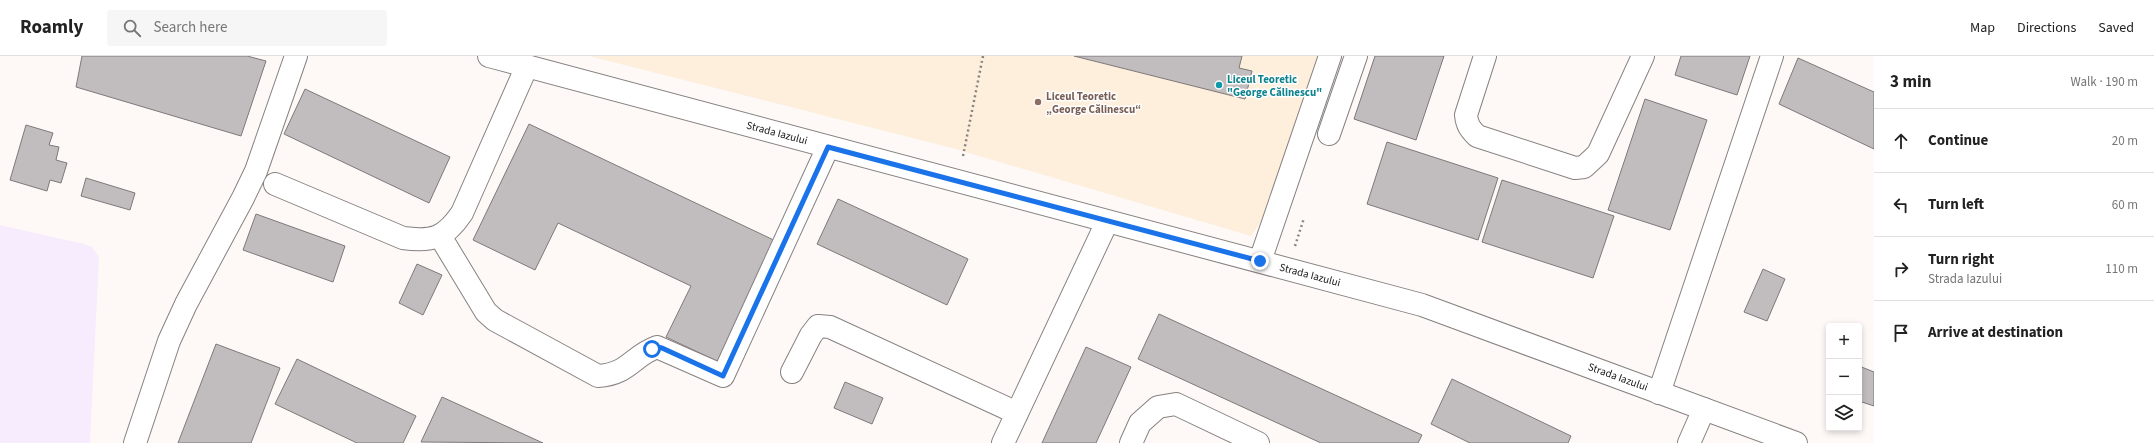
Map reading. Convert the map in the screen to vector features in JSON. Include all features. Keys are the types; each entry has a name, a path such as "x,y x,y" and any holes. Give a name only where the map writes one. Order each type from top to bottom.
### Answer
{"street":[{"path":"136,443 169,341 186,304 256,171 296,56"},
{"name":"Strada Iazului","path":"490,56 1422,305 1796,443"},
{"path":"1260,261 1330,56"},
{"path":"1329,134 1356,56"},
{"path":"1485,56 1466,115 1466,123 1471,130 1477,136 1576,168 1584,167 1598,154 1642,56"},
{"path":"1659,393 1772,56"},
{"path":"275,184 403,238 422,241 440,236 452,228 465,207 527,66"},
{"path":"440,236 486,312 495,320 598,376 612,375 625,369 657,347 723,376 828,147"},
{"path":"1003,443 1107,222"},
{"path":"792,372 810,335 818,326 830,327 1017,413"},
{"path":"1131,443 1140,424 1158,407 1176,404 1258,443"},
{"path":"1689,443 1704,409"}],"path":[{"path":"958,182 983,56"}],"shaded area":[{"name":"Liceul Teoretic „George Călinescu“","path":"589,56 1322,56 1270,209 1251,236 952,148"},
{"path":"0,225 84,244 92,247 99,257 90,443 0,443"}],"building":[{"path":"82,56 247,56 266,61 241,136 76,87"},
{"name":"Liceul Teoretic \"George Călinescu\"","path":"1074,56 1242,56 1239,68 1252,71 1245,99"},
{"path":"1375,56 1444,56 1416,140 1354,119"},
{"path":"1681,56 1750,56 1737,95 1675,75"},
{"path":"1798,58 1874,92 1874,149 1779,104"},
{"path":"305,89 450,157 429,203 284,134"},
{"path":"1645,99 1707,120 1670,230 1608,210"},
{"path":"529,124 780,243 723,364 666,337 691,286 558,223 535,270 473,240"},
{"path":"26,125 53,133 49,145 59,147 56,160 67,163 61,183 50,180 47,191 10,180"},
{"path":"1387,142 1498,178 1478,240 1367,204"},
{"path":"86,178 135,193 130,210 81,196"},
{"path":"1502,180 1614,216 1593,278 1482,242"},
{"path":"838,199 968,259 947,305 817,244"},
{"path":"256,214 345,246 333,282 243,250"},
{"path":"417,264 442,275 423,315 399,303"},
{"path":"1763,269 1785,279 1767,321 1744,312"},
{"path":"1159,314 1422,435 1418,443 1321,443 1138,359"},
{"path":"216,344 280,368 251,443 178,443"},
{"path":"1086,347 1131,367 1096,443 1042,443"},
{"path":"297,359 416,416 403,443 357,443 275,404"},
{"path":"1862,367 1874,372 1874,406 1862,402"},
{"path":"1452,379 1571,436 1568,443 1470,443 1431,424"},
{"path":"845,382 883,398 872,424 834,408"},
{"path":"442,397 543,443 421,442"}],"place":[{"name":"Liceul Teoretic \"George Călinescu\"","path":"1219,85"},
{"name":"Liceul Teoretic „George Călinescu“","path":"1038,102"}],"route":[{"path":"652,349 657,347 662,348 723,376 828,147 1107,222 1260,261"}]}
